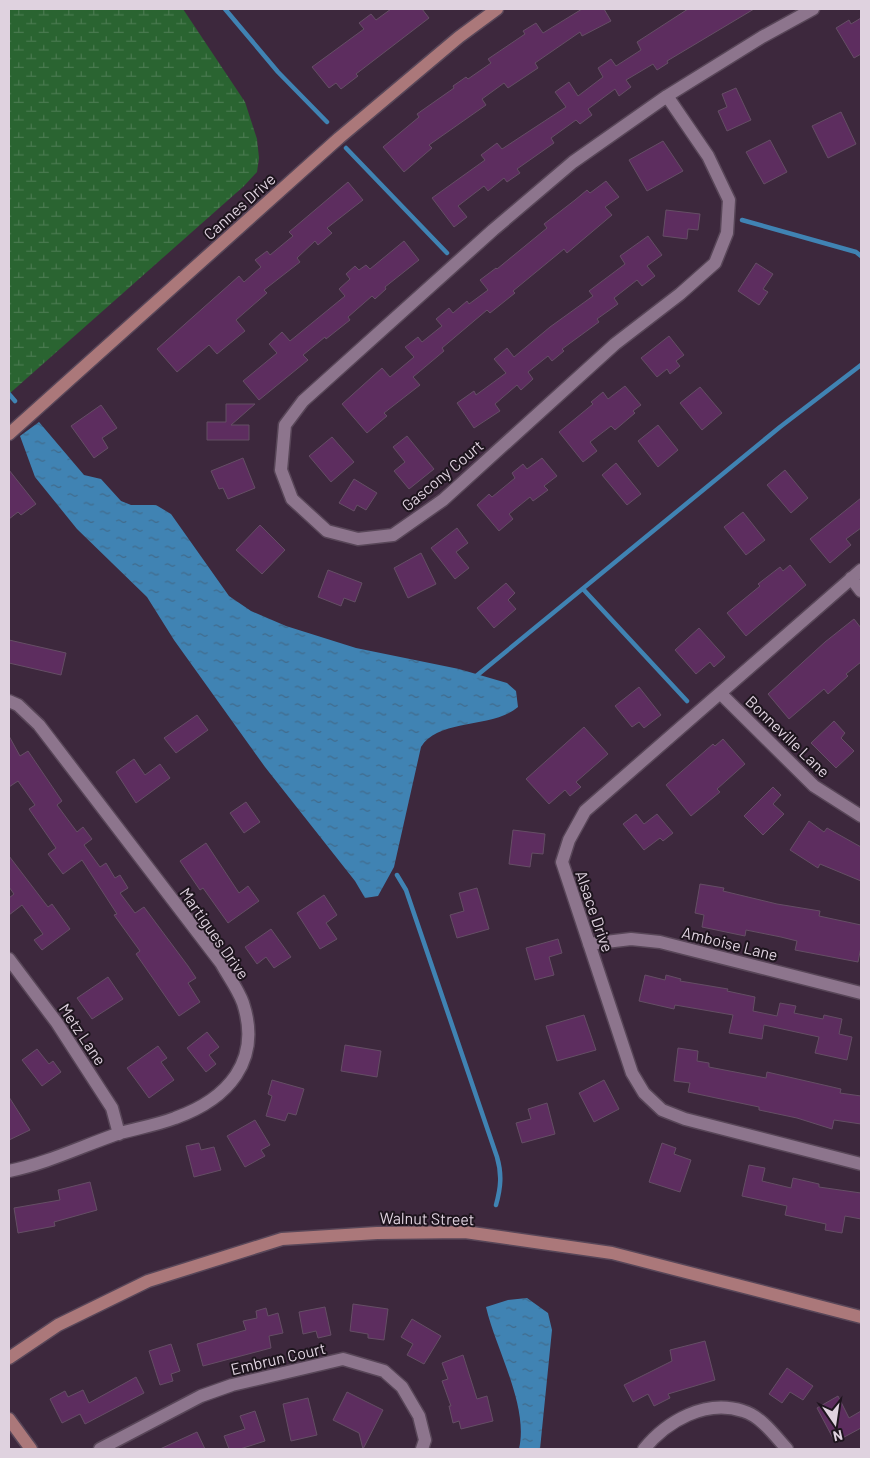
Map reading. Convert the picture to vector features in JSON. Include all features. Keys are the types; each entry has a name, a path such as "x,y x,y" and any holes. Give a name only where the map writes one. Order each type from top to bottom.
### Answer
{"street":[{"name":"Cannes Drive","path":"9,434 339,138 459,37 497,9"},
{"name":"Gascony Court","path":"667,96 708,156 729,200 727,233 714,263 680,294 615,344 442,501 393,535 358,539 327,531 292,499 281,470 285,425 303,401 493,230 573,162 667,96 762,37 813,9"},
{"path":"856,574 861,591"},
{"name":"Alsace Drive","path":"856,574 585,811 570,840 562,862 632,1073 644,1093 662,1110 685,1119 861,1164"},
{"name":"Bonneville Lane","path":"720,693 814,786 861,816"},
{"name":"Martigues Drive","path":"9,701 18,705 39,725 221,963 243,1002 250,1040 240,1073 214,1099 176,1118 120,1134 34,1166 9,1171"},
{"name":"Amboise Lane","path":"589,944 631,939 660,942 861,993"},
{"name":"Metz Lane","path":"9,959 57,1023 112,1108 120,1134"},
{"name":"Walnut Street","path":"9,1358 58,1325 148,1280 282,1239 377,1233 465,1232 612,1253 861,1317"},
{"name":"Embrun Court","path":"100,1449 201,1396 232,1385 343,1359 384,1371 402,1387 419,1416 424,1440 422,1449"},
{"path":"644,1449 670,1424 690,1413 720,1407 744,1411 766,1426 786,1449"},
{"path":"9,1419 31,1449"}],"green space":[{"path":"9,9 183,9 245,102 257,139 259,158 257,172 244,186 9,394"}],"water":[{"path":"39,422 84,475 101,479 121,501 131,505 156,505 171,514 229,596 251,611 286,626 356,648 459,669 507,683 516,691 518,707 507,714 452,727 429,738 421,747 394,867 378,896 365,898 355,881 265,767 174,640 147,597 77,529 35,477 20,436"},
{"path":"527,1298 548,1313 552,1330 540,1449 519,1449 521,1432 516,1397 486,1307 508,1300"}],"building":[{"path":"391,9 422,9 429,18 356,74 358,76 341,89 336,83 329,88 312,67 364,29 359,23 371,14 376,20"},
{"path":"582,9 604,9 611,21 582,36 580,32 535,63 538,68 508,88 504,83 482,99 486,105 429,145 432,148 404,172 383,147 419,117 417,114 454,88 453,86 466,77 468,79 491,63 488,59 525,34 523,31 536,23 543,33"},
{"path":"688,9 754,9 667,61 668,63 657,70 653,64 626,80 631,87 619,96 615,89 588,109 592,115 580,124 576,120 551,138 554,143 517,169 520,173 507,182 504,178 488,191 484,186 458,206 467,217 454,227 432,198 485,160 481,155 497,143 502,149 566,107 555,92 569,82 578,96 603,77 598,68 611,59 616,66 641,50 637,42"},
{"path":"861,18 861,54 854,58 836,28 849,20 851,24"},
{"path":"736,88 751,120 727,131 718,111 727,107 722,94"},
{"path":"841,112 856,144 828,158 812,126"},
{"path":"770,140 787,172 764,184 746,152"},
{"path":"663,141 683,171 647,191 629,160"},
{"path":"606,181 619,197 605,207 612,215 567,253 564,249 513,291 515,293 490,313 487,310 442,348 444,351 413,377 420,385 384,413 387,416 367,433 342,404 382,368 390,377 414,357 405,347 418,337 422,342 442,326 436,319 449,308 453,313 467,301 469,304 488,290 480,280 497,269 547,228 544,224 587,190 590,193"},
{"path":"348,182 363,200 327,228 332,233 318,245 315,241 297,258 300,262 264,290 267,293 236,320 245,331 217,354 209,345 177,372 157,349 239,276 244,282 261,267 255,260 267,251 270,255 293,236 289,232"},
{"path":"666,210 700,214 698,230 688,229 687,239 663,236"},
{"path":"648,236 662,255 647,266 655,276 642,286 637,280 614,298 618,304 597,319 599,322 562,349 564,351 552,361 548,356 528,372 533,379 521,390 517,385 495,404 500,411 474,428 457,403 474,391 476,395 506,373 494,359 507,348 514,357 550,327 593,296 589,291 625,264 620,256"},
{"path":"404,241 419,260 385,287 386,289 375,299 372,296 348,317 350,320 303,355 308,360 259,400 243,381 277,353 269,344 282,332 290,341 345,296 339,289 350,279 346,274 355,266 359,270 366,265 370,269"},
{"path":"756,263 773,274 763,289 768,292 759,305 738,291"},
{"path":"669,336 684,355 676,361 680,366 670,374 667,369 657,377 641,358"},
{"path":"625,386 641,405 633,411 635,413 615,430 611,426 590,442 597,451 583,462 559,432 593,404 591,402 603,392 608,399"},
{"path":"700,387 722,413 702,430 680,403"},
{"path":"226,404 255,404 231,425 249,425 249,440 207,440 207,422 226,422"},
{"path":"101,405 117,428 102,438 108,448 94,458 71,426"},
{"path":"658,425 678,450 658,467 638,441"},
{"path":"407,436 434,469 409,489 394,471 405,462 393,447"},
{"path":"332,437 354,462 331,482 309,456"},
{"path":"243,458 255,488 228,499 223,488 219,489 211,471"},
{"path":"542,458 557,476 544,486 548,490 533,501 530,497 509,514 513,519 499,531 477,505 489,494 492,497 515,478 512,473 523,464 527,469"},
{"path":"616,463 641,494 627,505 602,475"},
{"path":"9,470 36,504 21,515 18,512 9,519"},
{"path":"785,470 808,498 791,513 767,485"},
{"path":"354,479 377,493 366,510 357,505 354,511 339,503"},
{"path":"861,498 861,528 846,539 851,545 830,563 810,539"},
{"path":"743,512 765,540 746,555 724,527"},
{"path":"260,525 285,550 262,574 236,550"},
{"path":"457,528 468,543 456,552 469,568 455,579 431,548"},
{"path":"421,553 436,584 408,598 394,568"},
{"path":"790,565 806,585 746,636 727,613 760,586 758,584 780,567 783,571"},
{"path":"328,570 362,583 355,602 344,598 341,606 318,597"},
{"path":"506,583 515,593 508,600 516,609 494,628 477,608"},
{"path":"854,619 861,628 861,662 846,674 848,676 828,694 824,689 789,719 768,694 825,642"},
{"path":"699,628 725,657 714,667 710,662 696,674 675,650"},
{"path":"9,640 66,653 61,675 9,663"},
{"path":"639,687 661,715 644,728 639,722 632,727 615,706"},
{"path":"197,715 208,730 176,753 164,738"},
{"path":"834,721 845,733 841,738 854,751 836,768 811,743"},
{"path":"584,727 608,754 576,782 581,787 570,796 565,790 549,804 526,779"},
{"path":"9,736 20,756 28,751 62,801 57,805 77,832 83,827 92,839 84,845 100,867 106,863 115,878 120,875 128,888 120,893 135,913 144,907 196,978 188,983 200,1002 179,1016 136,954 140,951 114,915 117,914 82,860 63,874 48,854 56,848 29,809 35,805 18,781 9,787"},
{"path":"723,739 745,764 717,789 720,792 691,816 666,785 713,744 715,746"},
{"path":"134,759 145,775 160,764 170,778 136,803 116,772"},
{"path":"773,787 781,795 773,804 784,814 763,835 744,816"},
{"path":"246,802 260,822 244,833 230,813"},
{"path":"636,814 644,824 657,814 673,833 663,841 660,838 644,850 623,824"},
{"path":"809,821 824,832 827,828 861,847 861,881 820,864 818,868 790,850"},
{"path":"513,830 545,834 543,854 532,853 530,867 509,864"},
{"path":"206,843 239,893 248,886 259,901 228,923 203,888 200,890 180,861"},
{"path":"9,856 48,907 52,904 70,929 42,950 34,940 43,934 22,905 9,915 9,898 14,894 9,887"},
{"path":"700,884 724,888 723,891 777,904 820,911 819,916 861,925 861,947 858,962 795,950 797,941 781,937 746,930 745,936 702,927 704,915 695,913"},
{"path":"477,888 489,929 457,938 450,915 464,911 459,893"},
{"path":"324,895 337,915 326,923 337,939 320,949 297,913"},
{"path":"271,929 291,957 274,968 266,957 257,964 245,947"},
{"path":"558,939 562,953 549,957 554,975 535,980 526,948"},
{"path":"645,975 665,980 666,975 681,979 680,981 728,989 727,991 755,997 753,1011 777,1016 780,1003 796,1006 794,1013 823,1019 824,1015 842,1019 839,1034 852,1037 847,1060 815,1053 819,1037 764,1025 762,1039 729,1033 733,1015 675,1005 674,1009 639,1001"},
{"path":"108,977 123,999 92,1019 77,998"},
{"path":"584,1015 596,1050 557,1061 546,1026"},
{"path":"207,1032 219,1047 209,1055 216,1064 206,1072 187,1048"},
{"path":"345,1045 381,1051 377,1077 341,1071"},
{"path":"158,1046 167,1058 161,1062 174,1080 149,1098 127,1068"},
{"path":"678,1048 698,1051 697,1061 709,1063 709,1067 766,1078 767,1072 841,1089 840,1093 861,1096 861,1124 834,1120 832,1129 797,1118 759,1110 759,1107 688,1092 690,1083 674,1081"},
{"path":"37,1049 49,1064 53,1061 61,1072 42,1086 22,1060"},
{"path":"272,1080 304,1089 296,1115 288,1113 285,1121 266,1116 272,1096 268,1094"},
{"path":"604,1080 619,1109 594,1122 579,1093"},
{"path":"9,1097 30,1130 9,1140"},
{"path":"547,1103 555,1134 522,1143 516,1123 531,1119 528,1109"},
{"path":"255,1120 270,1145 261,1150 265,1156 245,1167 227,1136"},
{"path":"199,1143 201,1150 214,1147 221,1170 194,1177 186,1146"},
{"path":"662,1143 676,1148 674,1154 691,1160 680,1192 649,1182"},
{"path":"749,1165 765,1168 762,1181 791,1188 793,1178 819,1184 819,1187 861,1193 861,1219 845,1216 842,1233 825,1230 826,1224 785,1215 787,1206 742,1196"},
{"path":"90,1182 97,1210 54,1222 55,1226 18,1233 14,1208 60,1200 58,1190"},
{"path":"353,1304 388,1309 384,1340 368,1338 368,1334 350,1331"},
{"path":"325,1307 331,1335 318,1338 316,1331 303,1334 299,1312"},
{"path":"266,1308 268,1316 278,1313 283,1333 269,1336 271,1348 203,1366 197,1344 246,1330 243,1321 257,1318 256,1311"},
{"path":"412,1319 441,1336 424,1364 407,1355 413,1344 401,1337"},
{"path":"705,1341 715,1380 668,1394 670,1398 654,1406 648,1394 633,1402 624,1385 672,1361 670,1350"},
{"path":"171,1344 180,1371 171,1374 173,1381 160,1385 149,1351"},
{"path":"463,1355 477,1399 487,1396 493,1421 461,1429 459,1421 453,1423 449,1406 451,1406 442,1381 448,1379 442,1363"},
{"path":"787,1368 813,1386 803,1400 790,1392 782,1403 769,1394"},
{"path":"136,1377 144,1393 85,1424 80,1414 62,1423 50,1399 65,1391 68,1397 83,1390 89,1403"},
{"path":"347,1392 383,1410 363,1449 359,1433 333,1420"},
{"path":"838,1396 849,1418 861,1411 861,1428 835,1442 817,1408"},
{"path":"308,1398 317,1435 291,1441 283,1404"},
{"path":"255,1411 265,1441 240,1449 229,1449 224,1436 245,1429 240,1416"},
{"path":"197,1432 205,1449 160,1449"}],"waterway":[{"path":"225,9 278,72 327,122"},
{"path":"346,148 447,253"},
{"path":"742,220 856,252 861,256"},
{"path":"475,677 780,427 861,365"},
{"path":"9,394 15,401"},
{"path":"583,589 687,701"},
{"path":"397,875 406,890 497,1157 500,1181 496,1205"}]}
